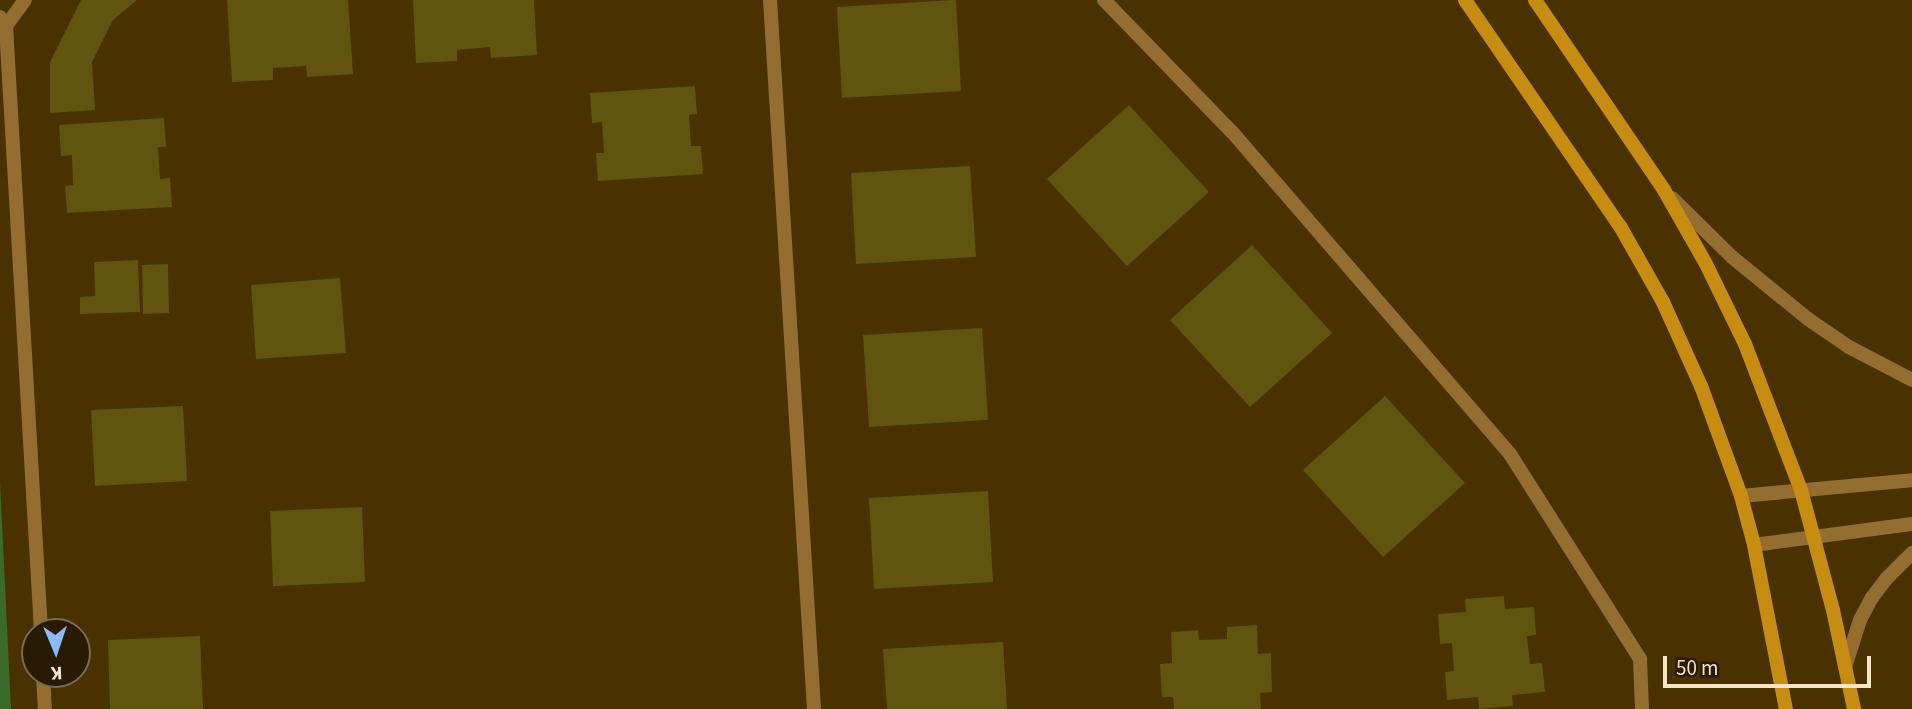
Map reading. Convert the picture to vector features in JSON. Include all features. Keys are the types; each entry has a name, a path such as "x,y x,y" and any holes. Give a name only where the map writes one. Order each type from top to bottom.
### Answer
{"main road":[{"path":"1465,0 1620,226 1645,269 1701,386 1741,496 1754,545 1786,709"},
{"path":"1535,0 1664,190 1706,264 1745,344 1801,490 1854,709"}],"street":[{"path":"25,0 3,21 40,618"},
{"path":"1104,0 1233,133 1510,454 1640,659 1642,709"},
{"path":"768,2 814,709"},
{"path":"1664,190 1732,257 1808,318 1849,347 1912,380"},
{"path":"1741,496 1912,480"},
{"path":"1754,545 1912,524"},
{"path":"1845,667 1860,620 1871,599 1885,579 1912,553"},
{"path":"44,688 45,709"}],"green space":[{"path":"0,482 11,709 0,709"}],"building":[{"path":"81,0 137,0 113,20 92,62 95,110 50,113 50,62"},
{"path":"227,0 348,0 353,74 307,77 306,66 273,68 273,80 232,82"},
{"path":"413,0 534,0 537,55 491,58 490,47 457,50 457,61 416,63"},
{"path":"956,0 961,91 842,98 837,7"},
{"path":"695,86 697,114 689,115 691,146 701,146 703,174 598,181 596,153 604,153 602,122 592,123 590,93"},
{"path":"1129,105 1209,192 1127,266 1047,179"},
{"path":"164,118 166,147 158,147 160,179 170,178 172,207 67,213 65,186 73,185 72,155 61,156 59,125"},
{"path":"970,166 976,257 856,264 851,173"},
{"path":"1252,245 1332,333 1250,407 1170,320"},
{"path":"138,260 140,312 80,314 80,297 95,296 94,262"},
{"path":"168,264 169,313 143,314 142,265"},
{"path":"340,278 346,353 256,359 251,285"},
{"path":"982,328 988,420 869,427 863,335"},
{"path":"1385,396 1465,483 1383,557 1303,470"},
{"path":"183,406 187,481 95,486 91,410"},
{"path":"988,491 993,582 874,589 869,498"},
{"path":"362,507 365,582 273,586 270,511"},
{"path":"1504,596 1505,609 1534,607 1536,635 1527,636 1530,664 1542,663 1545,692 1512,695 1513,706 1479,709 1478,697 1447,700 1445,672 1454,671 1452,643 1440,644 1438,614 1466,612 1465,599"},
{"path":"1257,625 1258,654 1271,653 1272,692 1260,693 1261,709 1174,709 1173,697 1162,697 1160,664 1172,663 1171,632 1198,630 1199,640 1227,639 1227,627"},
{"path":"200,636 203,709 110,709 108,640"},
{"path":"1003,642 1007,709 887,709 883,649"}]}
